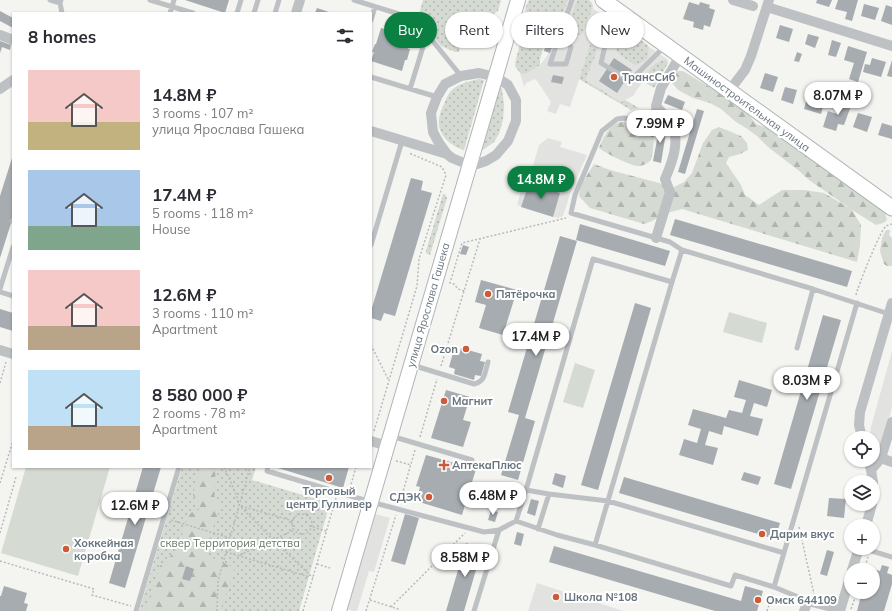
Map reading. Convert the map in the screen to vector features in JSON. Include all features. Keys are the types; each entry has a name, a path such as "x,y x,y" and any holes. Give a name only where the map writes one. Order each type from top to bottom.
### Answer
{"main road":[{"name":"улица Ярослава Гашека","path":"339,611 518,0"},
{"name":"Машиностроительная улица","path":"608,4 892,208"}],"street":[{"path":"296,12 300,0"},
{"path":"733,0 753,6"},
{"path":"729,92 744,70 768,3 892,46"},
{"path":"0,34 12,40"},
{"path":"656,238 670,192 665,179 671,166 675,148 675,137 671,124 656,106 661,88 680,56"},
{"path":"479,73 496,77 508,85 516,100 516,121 508,141 496,155 477,164 469,165 452,158 447,154 433,132 431,113 437,97 446,84 461,76 479,73"},
{"path":"0,89 12,81"},
{"path":"372,131 401,145 447,154"},
{"path":"860,431 859,425 860,412 890,314 892,302"},
{"path":"871,470 881,458 892,422"},
{"path":"372,438 389,441"},
{"path":"881,458 892,462"},
{"path":"870,467 872,475"},
{"path":"804,611 812,602 843,610 845,599"}],"lane":[{"path":"50,0 61,2 62,12"},
{"path":"150,0 189,12"},
{"path":"170,12 174,0"},
{"path":"237,12 241,0"},
{"path":"254,12 258,0"},
{"path":"275,12 279,0"},
{"path":"354,0 392,12"},
{"path":"568,12 572,0"},
{"path":"608,4 601,63 630,81 666,46"},
{"path":"372,17 375,7"},
{"path":"560,34 571,47 566,64 550,64 560,34"},
{"path":"437,46 461,76"},
{"path":"410,89 423,48"},
{"path":"372,77 437,97"},
{"path":"656,106 649,117 642,121 624,118 617,119 602,131 576,195 571,213 670,242 682,250 813,289 890,314"},
{"path":"372,242 401,145"},
{"path":"12,250 0,291 12,296"},
{"path":"595,545 682,250"},
{"path":"268,468 266,471 470,529 484,532 499,530 516,521 593,259 672,282"},
{"path":"797,348 813,289"},
{"path":"774,587 857,303"},
{"path":"411,365 474,384 479,383 482,380 488,362"},
{"path":"389,441 418,444 472,460"},
{"path":"137,610 179,468"},
{"path":"526,490 608,501 784,553"},
{"path":"538,529 549,494"},
{"path":"516,521 538,529 731,586 735,575 774,587 812,602"},
{"path":"474,611 499,530"},
{"path":"880,554 892,557"}],"path":[{"path":"372,438 417,286 419,259 446,175 442,167 401,145"},
{"path":"464,291 458,289 454,284 450,283 462,243 540,223 566,218 571,213"},
{"path":"857,303 856,294 868,262 882,232 886,226 892,224"},
{"path":"366,611 480,238"},
{"path":"372,347 389,381"},
{"path":"0,383 7,352"},
{"path":"0,483 12,444"},
{"path":"224,468 236,494 239,505 313,578"},
{"path":"217,611 218,581 250,468"},
{"path":"348,495 356,468"},
{"path":"0,533 16,477"},
{"path":"304,610 338,492"},
{"path":"307,515 311,519 312,527 307,533 300,534 294,530 292,525 294,518 297,515 307,515 332,502 335,503"},
{"path":"239,505 293,521"},
{"path":"796,513 812,602"},
{"path":"164,518 230,538"},
{"path":"312,527 326,531"},
{"path":"391,607 470,529"},
{"path":"239,556 294,530"},
{"path":"226,552 313,578"},
{"path":"0,561 94,589 92,595 137,610"},
{"path":"317,564 330,568"},
{"path":"767,611 774,587"},
{"path":"843,610 852,599"},
{"path":"370,600 398,609 398,611"}],"shaded area":[{"path":"568,0 582,0 598,12 586,12 586,48 589,48 570,107 560,104 556,114 547,111 551,102 537,81 535,79 526,83 524,87 520,73 526,74 540,65 547,56 550,48 578,48 578,12 564,12"},
{"path":"644,44 667,59 654,64 633,96 621,102 586,80 598,48 644,48"},
{"path":"548,138 562,142 560,147 587,155 571,191 563,216 558,218 517,205 526,173 531,173 539,145"},
{"path":"892,351 892,407 881,448 880,431 871,431"},
{"path":"375,514 390,518 374,572 369,571 357,611 346,609"},
{"name":"Школа №108","path":"537,583 623,611 528,611"}],"green space":[{"path":"423,0 501,0 496,12 445,12 445,48 441,46 437,41 437,12 420,12"},
{"path":"529,0 568,0 563,12 525,12"},
{"path":"578,0 589,0 593,6 591,12 586,12 586,25 583,33 580,35 578,35 578,12 573,12"},
{"path":"644,42 648,45 647,58 645,61 635,65 617,52 615,48 644,48"},
{"path":"446,48 460,48 459,52"},
{"path":"519,48 543,48 540,65 526,74 520,73 515,66"},
{"path":"589,48 598,48 586,80 621,102 625,100 639,108 631,110 579,79"},
{"path":"667,59 668,63 654,88 643,81 650,69 655,64"},
{"path":"678,71 683,71 724,96 749,115 756,124 768,128 885,213 887,220 876,225 852,210 861,225 857,262 682,209 667,213 644,224 590,208 579,196 583,183 594,164 610,170 674,187 684,182 692,173 703,143 712,130 719,127 741,136 747,143 748,150 729,157 726,163 741,185 745,195 759,205 782,190 804,190 824,193 851,209 809,180 768,147 757,136 736,122 721,109 710,103 693,98 678,90 672,83 673,75"},
{"path":"479,79 484,80 464,150 456,147 444,137 440,129 439,117 452,90 469,81"},
{"path":"500,86 502,89 504,105 503,120 499,134 494,142 480,152"},
{"path":"654,116 653,152 651,160 646,164 636,166 612,156 599,148 609,129 617,123 627,122 638,127 642,127 646,125"},
{"path":"443,194 445,194 447,198 430,255 426,253 426,251"},
{"path":"886,230 890,230 889,235 892,238 892,266 887,266 884,264 880,251 882,238"},
{"path":"729,312 767,323 762,343 723,332"},
{"path":"575,363 595,370 583,408 563,402"},
{"path":"26,468 110,468 78,576 1,553"},
{"name":"сквер Территория детства","path":"182,468 256,468 252,480 330,503 299,611 139,611"},
{"path":"200,468 216,468 214,495 220,508 204,554 235,568 221,611 145,611 160,566 178,549 188,514 201,509 193,495"}],"building":[{"path":"185,0 229,0 225,12"},
{"path":"817,0 832,0 829,7 816,3"},
{"path":"838,0 858,0 852,21 845,19 847,12 835,9"},
{"path":"689,2 699,5 700,2 710,5 709,8 715,10 710,27 704,25 703,30 693,27 694,22 683,19"},
{"path":"864,4 879,8 875,20 861,16"},
{"path":"886,5 892,7 892,25 881,21"},
{"path":"317,8 329,12 315,12"},
{"path":"0,11 12,17 12,27 0,21"},
{"path":"780,25 793,29 789,42 776,38"},
{"path":"381,28 384,29 384,48 410,49 402,71 372,61 374,52 372,52"},
{"path":"808,34 819,37 815,48 805,44"},
{"path":"832,40 841,43 836,57 828,55"},
{"path":"0,41 11,45 10,50 2,47 0,53"},
{"path":"848,46 867,52 858,82 849,79 854,63 844,60"},
{"path":"545,48 552,48 550,53 544,51"},
{"path":"797,52 802,54 799,62 794,61"},
{"path":"614,58 632,70 617,93 599,81"},
{"path":"872,58 886,62 881,77 863,72 865,64 870,65"},
{"path":"892,60 892,77 887,76"},
{"path":"765,73 778,77 773,92 760,88"},
{"path":"553,75 564,77 562,84 551,82"},
{"path":"785,87 797,90 793,104 781,100"},
{"path":"668,95 685,102 682,110 664,103"},
{"path":"807,98 824,103 821,114 804,109"},
{"path":"841,100 852,103 844,125 838,124 836,131 823,127 828,111 837,114"},
{"path":"697,109 704,111 685,174 678,172"},
{"path":"858,113 872,117 867,132 853,127"},
{"path":"882,123 892,126 892,139 878,135"},
{"path":"660,124 667,126 661,163 653,161"},
{"path":"12,158 12,220 0,258 0,196"},
{"path":"411,178 423,181 421,190 432,193 395,316 384,313 381,321 372,318 372,308"},
{"path":"529,183 560,193 553,217 521,207"},
{"path":"675,219 852,271 847,287 670,235"},
{"path":"580,224 670,251 665,266 576,240"},
{"path":"560,236 577,241 525,418 535,421 518,480 501,475 519,415 508,412"},
{"path":"463,245 469,247 466,255 460,254"},
{"path":"481,280 517,290 503,335 479,328 486,305 475,302"},
{"path":"635,303 651,308 598,490 581,485"},
{"path":"0,309 12,313 12,331 0,327"},
{"path":"823,315 841,320 791,489 774,484"},
{"path":"461,348 482,354 480,361 485,362 481,376 475,375 474,380 454,374 455,369 449,367 453,353 459,355"},
{"path":"739,380 772,390 767,407 754,403 750,416 763,419 758,436 724,426 722,435 709,431 705,445 718,448 713,465 679,455 684,439 697,443 701,429 688,425 693,409 726,418 729,410 742,413 746,400 734,397"},
{"path":"446,390 470,397 463,420 471,422 463,447 431,438"},
{"path":"426,455 476,469 462,515 416,501 420,487 416,486"},
{"path":"143,468 161,468 125,588 109,583"},
{"name":"Торговый центр Гулливер","path":"278,468 349,468 343,488"},
{"path":"744,472 761,477 758,485 741,480"},
{"path":"555,473 566,476 563,488 552,484"},
{"path":"624,477 780,523 775,539 619,493"},
{"path":"829,498 844,499 844,518 827,516"},
{"path":"531,499 539,501 535,516 527,513"},
{"path":"491,510 498,512 495,522 488,520"},
{"path":"405,514 419,518 405,565 391,561"},
{"path":"517,532 524,534 521,546 514,544"},
{"path":"466,543 473,546 474,544 483,546 464,611 446,611"},
{"path":"554,546 741,601 745,586 763,591 757,611 715,611 549,562"},
{"path":"827,550 834,552 827,576 820,574"},
{"path":"882,565 889,567 887,573 892,575 892,584 884,611 857,611 860,599 880,599 880,571"},
{"path":"186,566 194,569 190,581 182,579"},
{"path":"4,586 27,593 24,603 28,604 26,611 0,611 0,596"}],"place":[{"name":"ТрансСиб","path":"614,77"},
{"name":"Пятёрочка","path":"488,294"},
{"name":"Ozon","path":"466,349"},
{"name":"Магнит","path":"444,401"},
{"name":"АптекаПлюс","path":"444,465"},
{"name":"Торговый центр Гулливер","path":"329,478"},
{"name":"СДЭК","path":"429,497"},
{"name":"Дарим вкус","path":"762,534"},
{"name":"Хоккейная коробка","path":"66,549"},
{"name":"Школа №108","path":"556,597"},
{"name":"Омск 644109","path":"758,600"}]}
